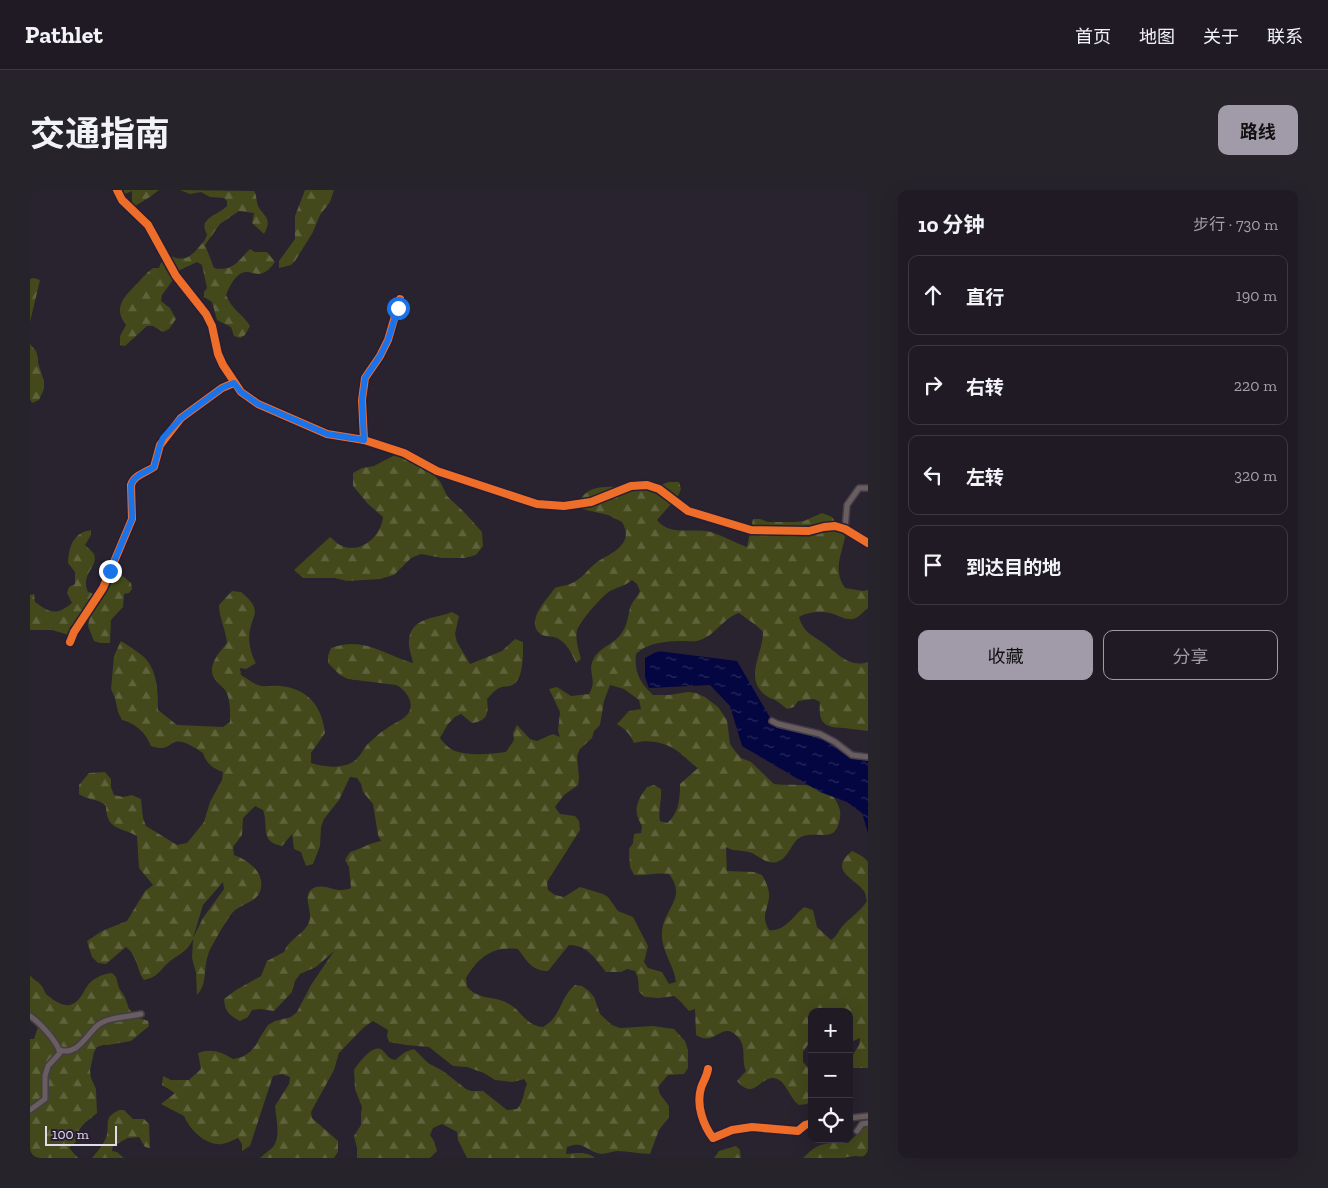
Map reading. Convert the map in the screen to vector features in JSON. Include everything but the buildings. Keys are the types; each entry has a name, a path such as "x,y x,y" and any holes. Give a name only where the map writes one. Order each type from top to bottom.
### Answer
{"street":[{"path":"117,190 122,200 148,225 176,276 206,314 212,326 218,354 234,383 241,392 258,404 327,434 364,440 404,453 437,471 537,504 564,506 591,502 631,486 647,485 659,489 688,511 750,530 808,532 835,526 845,529 868,544"},
{"path":"364,440 362,400 365,378 388,340 400,299"},
{"path":"70,642 74,632 103,588 132,519 132,481 136,476 154,467 163,438 181,418 222,388 234,383"},
{"path":"845,529 847,505 859,488 868,488"},
{"path":"772,720 778,724 820,734 852,755 868,757"},
{"path":"30,1016 37,1021 60,1050 65,1052 83,1043 98,1025 110,1020 141,1014"},
{"path":"30,1110 45,1099 45,1076 48,1066 60,1053 60,1050"},
{"path":"708,1069 707,1077 701,1089 700,1106 704,1125 712,1138 732,1130 752,1127 798,1131 808,1124"},
{"path":"853,1118 868,1116"},
{"path":"857,1131 862,1124 868,1123"}],"green space":[{"path":"114,190 159,190 135,206 132,202 132,191 123,195 116,195"},
{"path":"180,190 254,191 258,206 268,221 264,234 252,223 254,213 239,211 220,224 205,245 214,268 231,267 250,249 255,252 267,252 275,262 268,270 261,274 247,272 240,274 234,280 226,295 231,304 250,326 245,335 240,338 234,336 231,327 217,320 212,302 204,297 204,292 207,288 202,265 197,262 180,270 162,295 161,301 170,308 176,319 169,329 163,332 153,326 147,326 125,346 120,345 120,336 126,325 120,314 120,308 127,294 150,270 159,268 166,258 171,256 179,259 187,258 193,253 206,238 205,224 207,220 227,206 227,201 224,198 210,197 201,192 190,194"},
{"path":"305,190 334,190 330,202 320,215 313,232 295,261 291,265 279,268 279,261 295,239 295,216"},
{"path":"30,279 40,280 30,322"},
{"path":"30,344 36,351 44,381 44,389 39,400 32,403 30,399"},
{"path":"395,455 420,458 441,483 447,496 482,532 483,546 476,555 465,558 442,558 421,554 411,558 394,575 380,579 347,581 335,578 303,578 294,570 330,537 340,545 355,548 362,546 374,537 383,517 368,504 353,486 353,473 362,468 374,466"},
{"path":"669,482 679,482 681,489 678,496 657,520 662,525 675,530 711,532 747,547 753,519 768,522 795,522 804,521 822,513 832,517 845,537 839,563 841,582 845,588 868,590 868,608 856,618 846,619 822,612 810,613 799,617 806,631 840,656 850,662 868,662 868,731 837,728 827,725 821,719 820,702 814,699 798,701 794,707 787,709 760,690 756,683 755,675 763,632 739,613 733,615 706,638 697,641 672,641 646,647 636,654 636,666 639,677 653,695 696,693 718,707 727,720 730,744 735,751 741,758 751,762 774,784 813,786 829,793 836,800 840,816 836,830 831,834 801,837 781,860 773,863 765,861 752,853 726,847 727,871 754,872 762,875 769,892 765,921 769,930 780,929 804,907 813,910 817,927 831,940 867,901 865,893 861,888 846,875 842,864 852,851 868,862 868,1068 853,1067 853,1055 859,1045 860,1038 853,1041 853,1008 808,1008 808,1044 803,1052 803,1062 808,1068 808,1103 799,1105 783,1083 777,1079 767,1079 754,1088 749,1089 737,1081 746,1071 743,1049 738,1037 732,1032 727,1031 709,1038 696,1035 695,1009 689,1011 674,996 645,997 639,992 638,978 635,971 627,969 621,972 606,972 586,950 576,946 569,945 548,971 542,971 534,967 518,949 501,949 487,954 476,964 466,978 467,987 478,995 509,1004 532,1024 543,1027 549,1022 558,1012 566,995 575,985 582,986 589,991 594,997 600,1014 612,1025 620,1028 653,1026 674,1029 685,1041 688,1050 688,1068 684,1074 668,1075 658,1087 660,1094 669,1106 669,1117 659,1130 650,1154 617,1151 601,1154 582,1146 573,1145 567,1147 566,1154 585,1153 595,1158 467,1158 458,1140 457,1132 442,1124 433,1128 430,1135 437,1151 430,1158 357,1158 354,1136 361,1125 362,1107 355,1089 354,1070 366,1055 375,1049 382,1050 395,1060 405,1052 414,1049 428,1063 443,1071 466,1089 483,1091 507,1110 517,1109 527,1084 524,1079 513,1082 495,1080 484,1073 467,1067 453,1066 429,1047 389,1042 388,1030 373,1021 364,1027 339,1053 334,1070 311,1112 312,1118 338,1141 338,1152 334,1158 260,1158 273,1147 277,1138 275,1106 289,1084 290,1077 282,1074 273,1076 250,1146 242,1151 242,1144 238,1138 224,1144 216,1144 199,1136 190,1127 184,1116 161,1104 175,1093 162,1085 163,1076 171,1080 189,1080 201,1069 198,1053 216,1051 233,1059 242,1057 256,1045 268,1025 291,1017 297,1012 311,985 334,951 316,967 300,974 295,981 292,992 274,1011 252,1010 248,1017 240,1021 228,1013 224,999 261,976 267,961 284,952 290,942 306,928 310,918 308,896 311,889 320,886 336,890 351,888 349,867 345,860 350,852 381,841 378,835 373,804 363,792 357,778 350,777 339,800 324,819 321,827 320,846 313,864 306,866 301,852 294,849 292,834 282,846 270,841 267,837 263,810 255,806 243,818 242,835 233,847 234,855 249,863 260,876 260,893 233,912 223,926 208,955 203,986 197,995 196,973 192,958 193,939 185,950 154,977 149,979 144,980 133,954 126,947 106,964 98,963 92,957 87,941 102,931 127,921 145,891 153,885 139,868 137,836 115,827 109,820 106,806 79,794 79,785 89,773 105,772 111,779 114,795 123,797 132,795 141,799 146,826 177,845 187,843 204,822 210,802 222,780 223,772 210,765 203,753 187,744 174,742 162,748 151,746 140,729 122,720 111,689 114,656 121,641 144,657 149,663 155,675 158,710 177,725 223,727 230,722 229,701 225,690 212,673 215,659 227,643 219,605 232,591 241,592 252,603 255,611 249,640 256,663 246,669 240,668 241,675 259,685 291,688 306,695 317,707 321,715 325,733 311,753 311,763 321,766 338,766 356,760 378,735 406,716 411,708 411,703 407,694 396,685 348,679 340,675 328,663 331,648 342,645 363,645 413,663 409,643 414,627 425,620 452,612 459,616 455,634 457,642 470,664 502,651 515,639 523,642 523,658 520,676 517,681 511,686 498,689 487,699 488,709 486,716 481,721 472,723 461,714 455,717 448,724 440,738 443,742 455,751 467,754 487,754 506,752 514,740 513,733 517,725 530,739 537,741 553,734 560,737 558,731 560,712 549,689 557,687 571,696 589,694 593,684 591,664 599,652 621,634 626,625 631,606 640,591 637,584 632,580 610,591 597,603 577,631 577,642 581,659 576,663 571,652 561,640 542,635 537,630 535,624 538,611 555,588 578,580 597,562 615,551 624,542 626,536 622,522 608,515 578,508 581,499 587,492 604,487 646,488","holes":["610,685 624,689 639,700 641,709 629,711 617,724 627,732 634,743 650,741 666,745 679,752 698,768 680,784 676,810 667,823 660,821 661,789 654,785 647,787 637,806 637,815 642,826 641,833 634,834 633,843 629,849 630,867 634,875 669,874 674,882 675,896 662,931 663,944 676,982 669,984 662,972 648,968 644,962 648,946 633,917 618,911 608,897 580,887 564,897 555,895 548,890 547,882 580,830 579,821 575,816 560,814 555,807 564,795 578,785 577,756 580,749 592,738 594,731 600,725 604,701","223,882 224,889 203,918 193,938 203,905"]},
{"path":"91,530 91,535 85,545 94,554 95,559 86,580 88,592 94,594 97,592 116,570 131,583 132,589 129,593 124,594 123,607 111,620 110,643 94,641 88,626 87,614 70,627 69,635 52,630 30,630 30,595 34,594 35,602 53,612 62,610 72,603 67,593 69,587 75,584 75,572 68,563 69,551 76,537"},
{"path":"112,973 116,977 129,1009 137,1017 148,1021 149,1026 131,1041 103,1045 97,1047 94,1052 90,1070 96,1089 97,1113 81,1128 77,1141 69,1148 78,1158 30,1158 30,1039 34,1039 39,1024 30,1015 30,975 42,986 47,995 60,1003 70,1005 78,1000 88,985 94,980"},
{"path":"119,1110 124,1110 133,1119 144,1119 149,1124 150,1148 145,1147 139,1137 128,1138 113,1146 112,1151 117,1152 124,1158 92,1158 106,1138 108,1119"},
{"path":"868,1126 868,1157 803,1158 814,1148 823,1144 853,1143 853,1138"},
{"path":"736,1146 740,1150 741,1158 714,1158 719,1151"}],"water":[{"path":"658,651 737,661 772,721 820,734 852,755 868,757 868,833 862,813 847,802 820,792 742,746 730,706 710,685 649,688 645,677 645,658"}],"cycle path":[{"path":"117,190 122,200 148,225 176,276 206,314 212,326 218,354 241,392 258,404 327,434 364,440"},
{"path":"400,299 388,340 365,378 362,400 364,440 404,453 437,471 537,504 564,506 591,502 631,486 647,485 659,489 688,511 751,530 809,531 835,526 845,529 868,543"},
{"path":"70,642 74,632 103,588 132,519 132,482 137,476 154,467 160,445 181,418 222,388 234,383"},
{"path":"708,1069 701,1088 699,1101 703,1121 713,1138 732,1130 752,1127 798,1131 808,1124"}],"route":[{"path":"110,571 132,519 132,481 136,476 154,467 163,438 181,418 222,388 234,383 241,392 258,404 327,434 364,440 362,400 365,378 388,340 398,308"}]}
